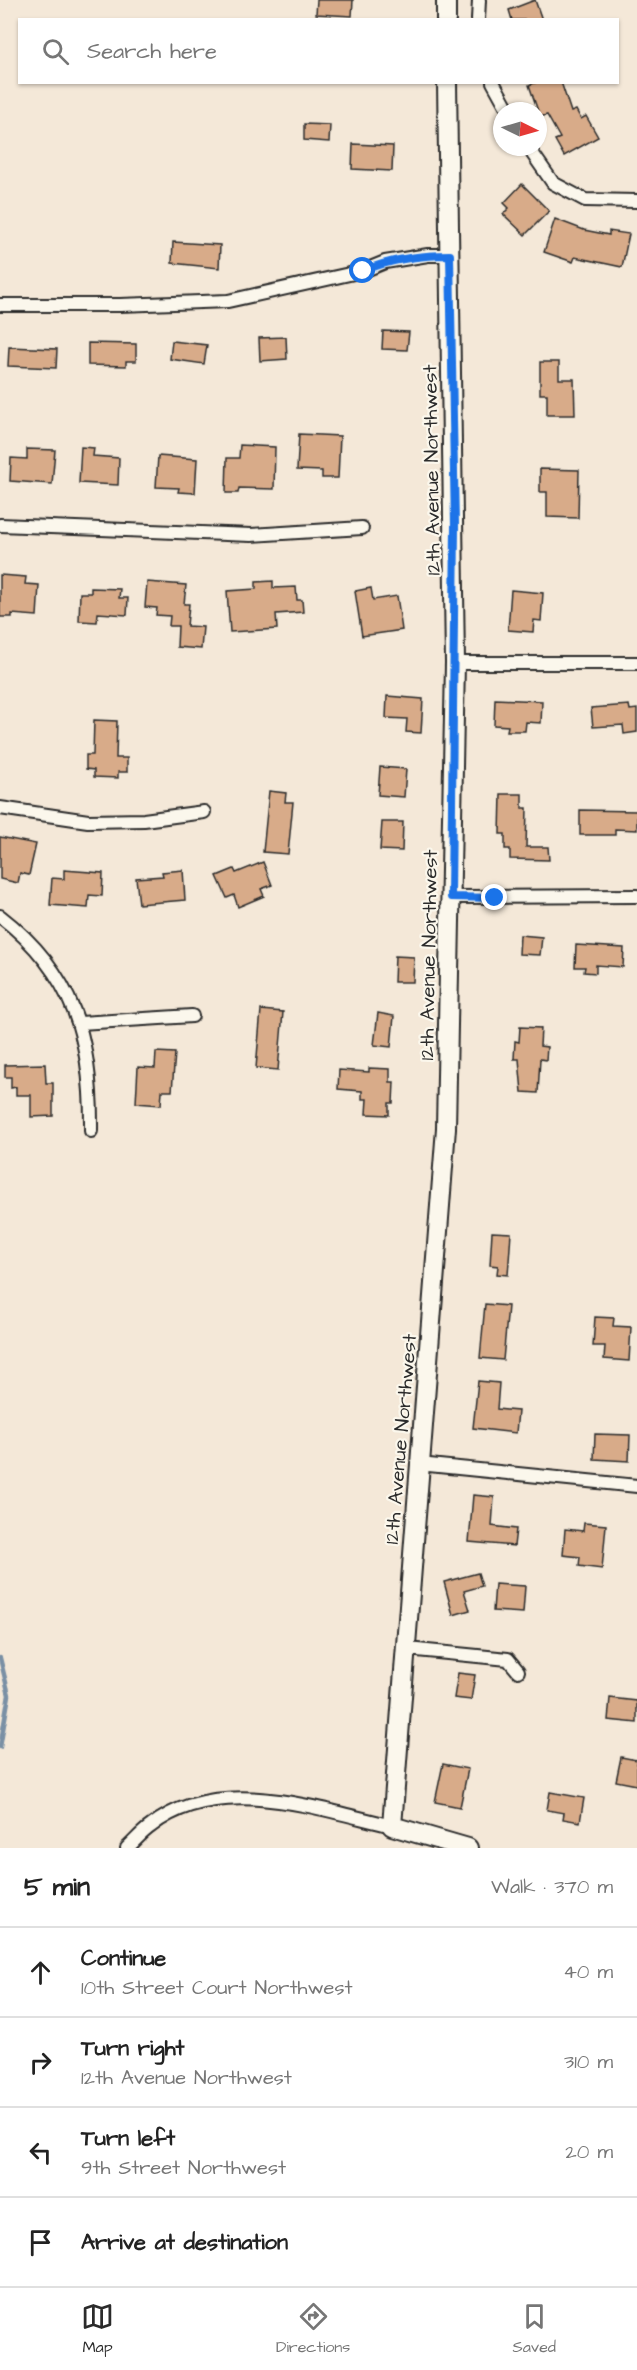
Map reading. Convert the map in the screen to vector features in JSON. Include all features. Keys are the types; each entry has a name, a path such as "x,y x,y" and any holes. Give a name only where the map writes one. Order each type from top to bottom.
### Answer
{"main road":[{"path":"446,0 446,18"},
{"name":"12th Avenue Northwest","path":"392,1827 446,1128 455,663 447,84"},
{"path":"392,1827 468,1848"}],"street":[{"path":"478,18 479,0"},
{"path":"495,84 504,102"},
{"path":"534,156 553,183 585,200 637,201"},
{"path":"0,305 130,305 228,301 363,271 385,262 428,255 450,255"},
{"path":"0,525 251,535 362,528"},
{"path":"455,663 637,663"},
{"path":"0,808 88,821 144,820 204,812"},
{"path":"451,897 637,896"},
{"path":"0,916 42,957 55,974 80,1023 90,1071 91,1131"},
{"path":"80,1023 192,1016"},
{"path":"419,1464 637,1486"},
{"path":"407,1649 508,1659 518,1671"},
{"path":"127,1848 152,1825 171,1814 197,1804 224,1799 257,1800 314,1808 392,1827"}],"building":[{"path":"317,0 353,0 352,16 316,14"},
{"path":"535,0 541,18 511,18 509,10"},
{"path":"562,84 571,112 576,110 581,119 586,116 598,137 564,156 555,140 560,138 547,115 547,102 535,102 529,85"},
{"path":"304,124 330,125 329,142 304,140"},
{"path":"353,144 393,146 392,171 352,169"},
{"path":"522,184 549,211 525,235 503,214 509,208 504,203"},
{"path":"555,219 584,230 609,235 609,231 629,234 622,267 575,257 573,262 544,252"},
{"path":"173,242 220,245 219,268 172,263"},
{"path":"383,331 409,332 407,350 382,349"},
{"path":"286,337 287,359 260,361 259,338"},
{"path":"172,341 207,345 204,364 170,359"},
{"path":"88,343 136,344 136,361 126,361 126,366 88,365"},
{"path":"9,347 57,349 56,368 8,366"},
{"path":"540,362 559,362 559,379 574,379 575,415 547,415 547,394 540,394"},
{"path":"299,434 340,436 338,478 322,478 322,471 297,470"},
{"path":"240,445 275,447 274,489 239,488 238,493 226,493 227,458 239,458"},
{"path":"81,447 94,448 93,456 119,458 118,485 79,483"},
{"path":"27,449 55,450 52,484 10,481 11,458 27,459"},
{"path":"158,456 197,459 195,493 178,492 179,488 156,487"},
{"path":"540,469 579,470 578,518 547,517 547,492 540,492"},
{"path":"0,575 26,577 25,584 39,585 37,616 12,614 12,617 0,617"},
{"path":"273,581 273,588 296,587 297,600 302,600 303,612 276,614 277,629 230,632 227,591 256,589 256,582"},
{"path":"147,582 186,585 184,604 189,604 187,626 203,627 201,649 177,647 178,626 169,626 170,616 156,615 157,608 145,607"},
{"path":"91,588 120,589 119,598 128,598 127,615 98,613 97,622 79,621 80,593 91,593"},
{"path":"371,588 373,600 397,596 402,630 362,636 355,591"},
{"path":"511,590 543,593 541,621 534,620 533,632 508,630"},
{"path":"387,696 423,699 421,733 406,732 407,719 386,718"},
{"path":"495,699 542,701 541,723 526,722 525,731 507,731 508,726 494,725"},
{"path":"629,705 630,710 637,709 637,732 624,734 623,725 593,727 591,708"},
{"path":"94,720 117,721 116,758 127,758 127,772 118,772 118,778 94,777 94,770 86,769 86,755 93,755"},
{"path":"380,767 406,769 404,797 378,795"},
{"path":"269,791 286,793 285,802 293,802 288,854 263,852"},
{"path":"501,794 522,794 522,808 527,808 526,847 548,847 549,860 510,859 510,849 505,849 505,834 500,834"},
{"path":"580,810 637,811 637,830 615,829 615,835 580,835"},
{"path":"382,822 403,822 402,851 380,850"},
{"path":"0,837 36,844 29,875 20,873 18,883 0,879"},
{"path":"263,862 272,885 261,889 264,896 238,907 234,895 227,898 217,876 234,869 236,873"},
{"path":"64,870 103,873 102,896 89,895 88,908 50,905 52,878 64,879"},
{"path":"183,870 185,900 139,904 136,878 163,876 162,872"},
{"path":"520,935 542,937 540,955 519,954"},
{"path":"576,945 624,948 623,967 596,965 596,973 584,972 585,967 575,967"},
{"path":"395,956 414,957 413,982 394,982"},
{"path":"261,1010 283,1012 278,1070 256,1068"},
{"path":"378,1013 394,1016 391,1047 374,1045"},
{"path":"520,1027 541,1028 540,1046 547,1047 546,1060 540,1059 538,1093 522,1092 519,1059 514,1059 515,1041 519,1042"},
{"path":"156,1052 175,1053 172,1091 162,1091 161,1105 136,1103 138,1067 155,1068"},
{"path":"45,1064 46,1083 53,1083 53,1116 31,1117 31,1095 16,1095 16,1087 11,1088 11,1077 5,1077 5,1065"},
{"path":"369,1068 390,1069 390,1082 394,1082 393,1103 389,1103 389,1115 366,1114 367,1099 362,1099 362,1091 338,1089 339,1070 369,1072"},
{"path":"492,1232 511,1233 508,1275 497,1274 498,1266 490,1265"},
{"path":"485,1304 508,1306 503,1360 480,1358"},
{"path":"595,1317 614,1318 613,1326 631,1327 629,1361 604,1359 605,1346 593,1346"},
{"path":"478,1381 499,1383 497,1409 518,1411 516,1433 473,1428"},
{"path":"595,1434 630,1435 629,1461 594,1459"},
{"path":"473,1495 494,1497 492,1526 516,1529 514,1546 469,1542"},
{"path":"584,1523 606,1525 602,1569 579,1566 580,1557 563,1555 565,1529 583,1531"},
{"path":"478,1573 482,1586 464,1591 470,1610 453,1615 444,1582"},
{"path":"495,1584 525,1586 523,1613 493,1611"},
{"path":"458,1673 475,1675 471,1700 454,1698"},
{"path":"610,1698 637,1701 637,1723 608,1720"},
{"path":"621,1757 637,1760 637,1785 616,1781"},
{"path":"443,1764 468,1769 460,1807 435,1802"},
{"path":"550,1792 584,1798 580,1822 563,1819 564,1813 547,1810"}],"waterway":[{"path":"0,1658 9,1695 0,1747"}],"route":[{"path":"363,271 385,262 410,257 450,255 455,526 455,722 451,897 495,898"}]}
